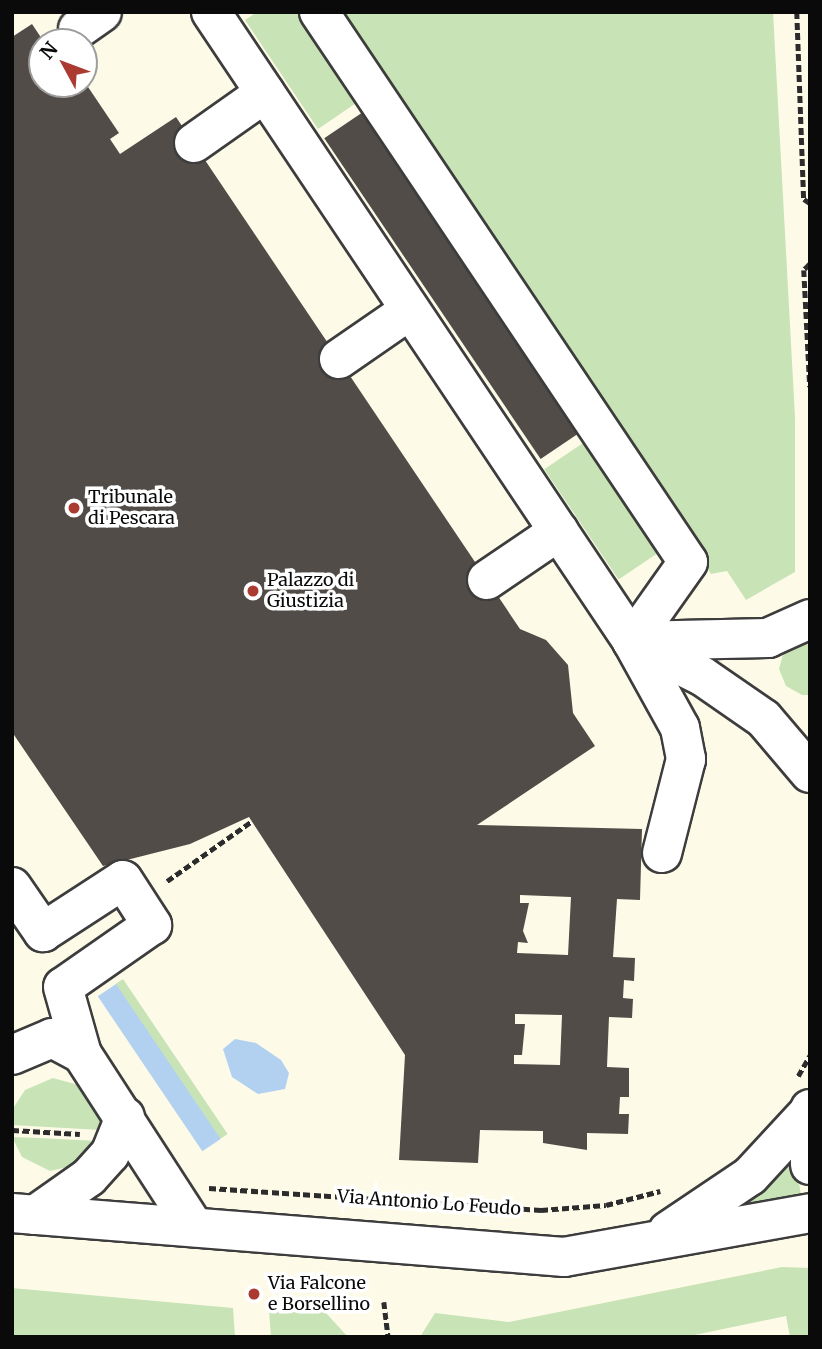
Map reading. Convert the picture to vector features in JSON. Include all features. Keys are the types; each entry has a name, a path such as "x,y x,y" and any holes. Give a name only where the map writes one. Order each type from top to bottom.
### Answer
{"street":[{"path":"211,12 632,640 680,727 686,759 662,853"},
{"path":"319,12 688,562 632,640"},
{"path":"194,143 265,93"},
{"path":"339,359 410,310"},
{"path":"487,580 559,531"},
{"path":"632,640 768,638 810,619"},
{"path":"632,640 702,676 764,719 810,773"},
{"path":"12,887 43,932 123,880 152,925 63,987 82,1054 122,1127 194,1227"},
{"path":"12,1055 52,1038 82,1054"},
{"path":"804,1102 810,1165"},
{"path":"645,1244 750,1176 804,1102"},
{"path":"23,1214 89,1177 122,1127"},
{"path":"23,1214 564,1257 810,1213"}],"path":[{"path":"797,12 803,199 810,203"},
{"path":"810,264 804,270 810,387"},
{"path":"182,871 252,821"},
{"path":"804,1102 810,1055"},
{"path":"12,1130 122,1127"},
{"name":"Via Antonio Lo Feudo","path":"194,1188 541,1210 606,1205 672,1186"},
{"path":"384,1302 388,1337"}],"green space":[{"path":"257,12 304,12 362,99 318,129 245,20"},
{"path":"335,12 773,12 795,417 795,572 746,600 727,571 711,574"},
{"path":"589,439 663,549 619,579 544,469"},
{"path":"810,639 810,695 802,695 786,686 779,669 784,651"},
{"path":"123,979 228,1134 220,1139 116,984"},
{"path":"53,1078 82,1086 100,1110 101,1130 12,1125 12,1110 25,1090"},
{"path":"12,1137 99,1141 80,1164 50,1171 22,1157"},
{"path":"793,1152 803,1205 727,1209"},
{"path":"782,1267 810,1268 810,1337 790,1337 786,1316 685,1337 420,1337 435,1313 509,1322"},
{"path":"12,1288 233,1308 235,1337 12,1337"},
{"path":"269,1310 325,1312 348,1337 271,1337"}],"water":[{"path":"116,984 221,1139 202,1151 98,996"},
{"path":"235,1039 256,1043 281,1060 289,1073 285,1089 258,1094 232,1077 223,1049"}],"building":[{"name":"Palazzo di Giustizia","path":"32,24 35,28 28,28 28,98 95,98 119,133 110,139 120,154 176,117 520,629 546,640 568,665 573,713 595,746 477,825 642,829 640,900 617,899 613,957 635,958 634,981 624,980 623,998 633,999 632,1018 609,1017 607,1067 629,1068 629,1097 620,1097 619,1114 629,1114 628,1134 587,1133 587,1150 543,1143 543,1131 480,1130 478,1163 399,1160 405,1055 249,817 190,844 103,866 12,732 12,37","holes":["520,895 571,897 568,955 517,953 518,942 528,943 523,931 529,903 520,903","515,1014 562,1015 560,1065 514,1064 514,1055 522,1055 525,1024 515,1024"]},
{"path":"369,108 585,429 541,459 324,138"}],"place":[{"name":"Tribunale di Pescara","path":"74,508"},
{"name":"Palazzo di Giustizia","path":"253,591"},
{"name":"Via Falcone e Borsellino","path":"254,1294"}]}
